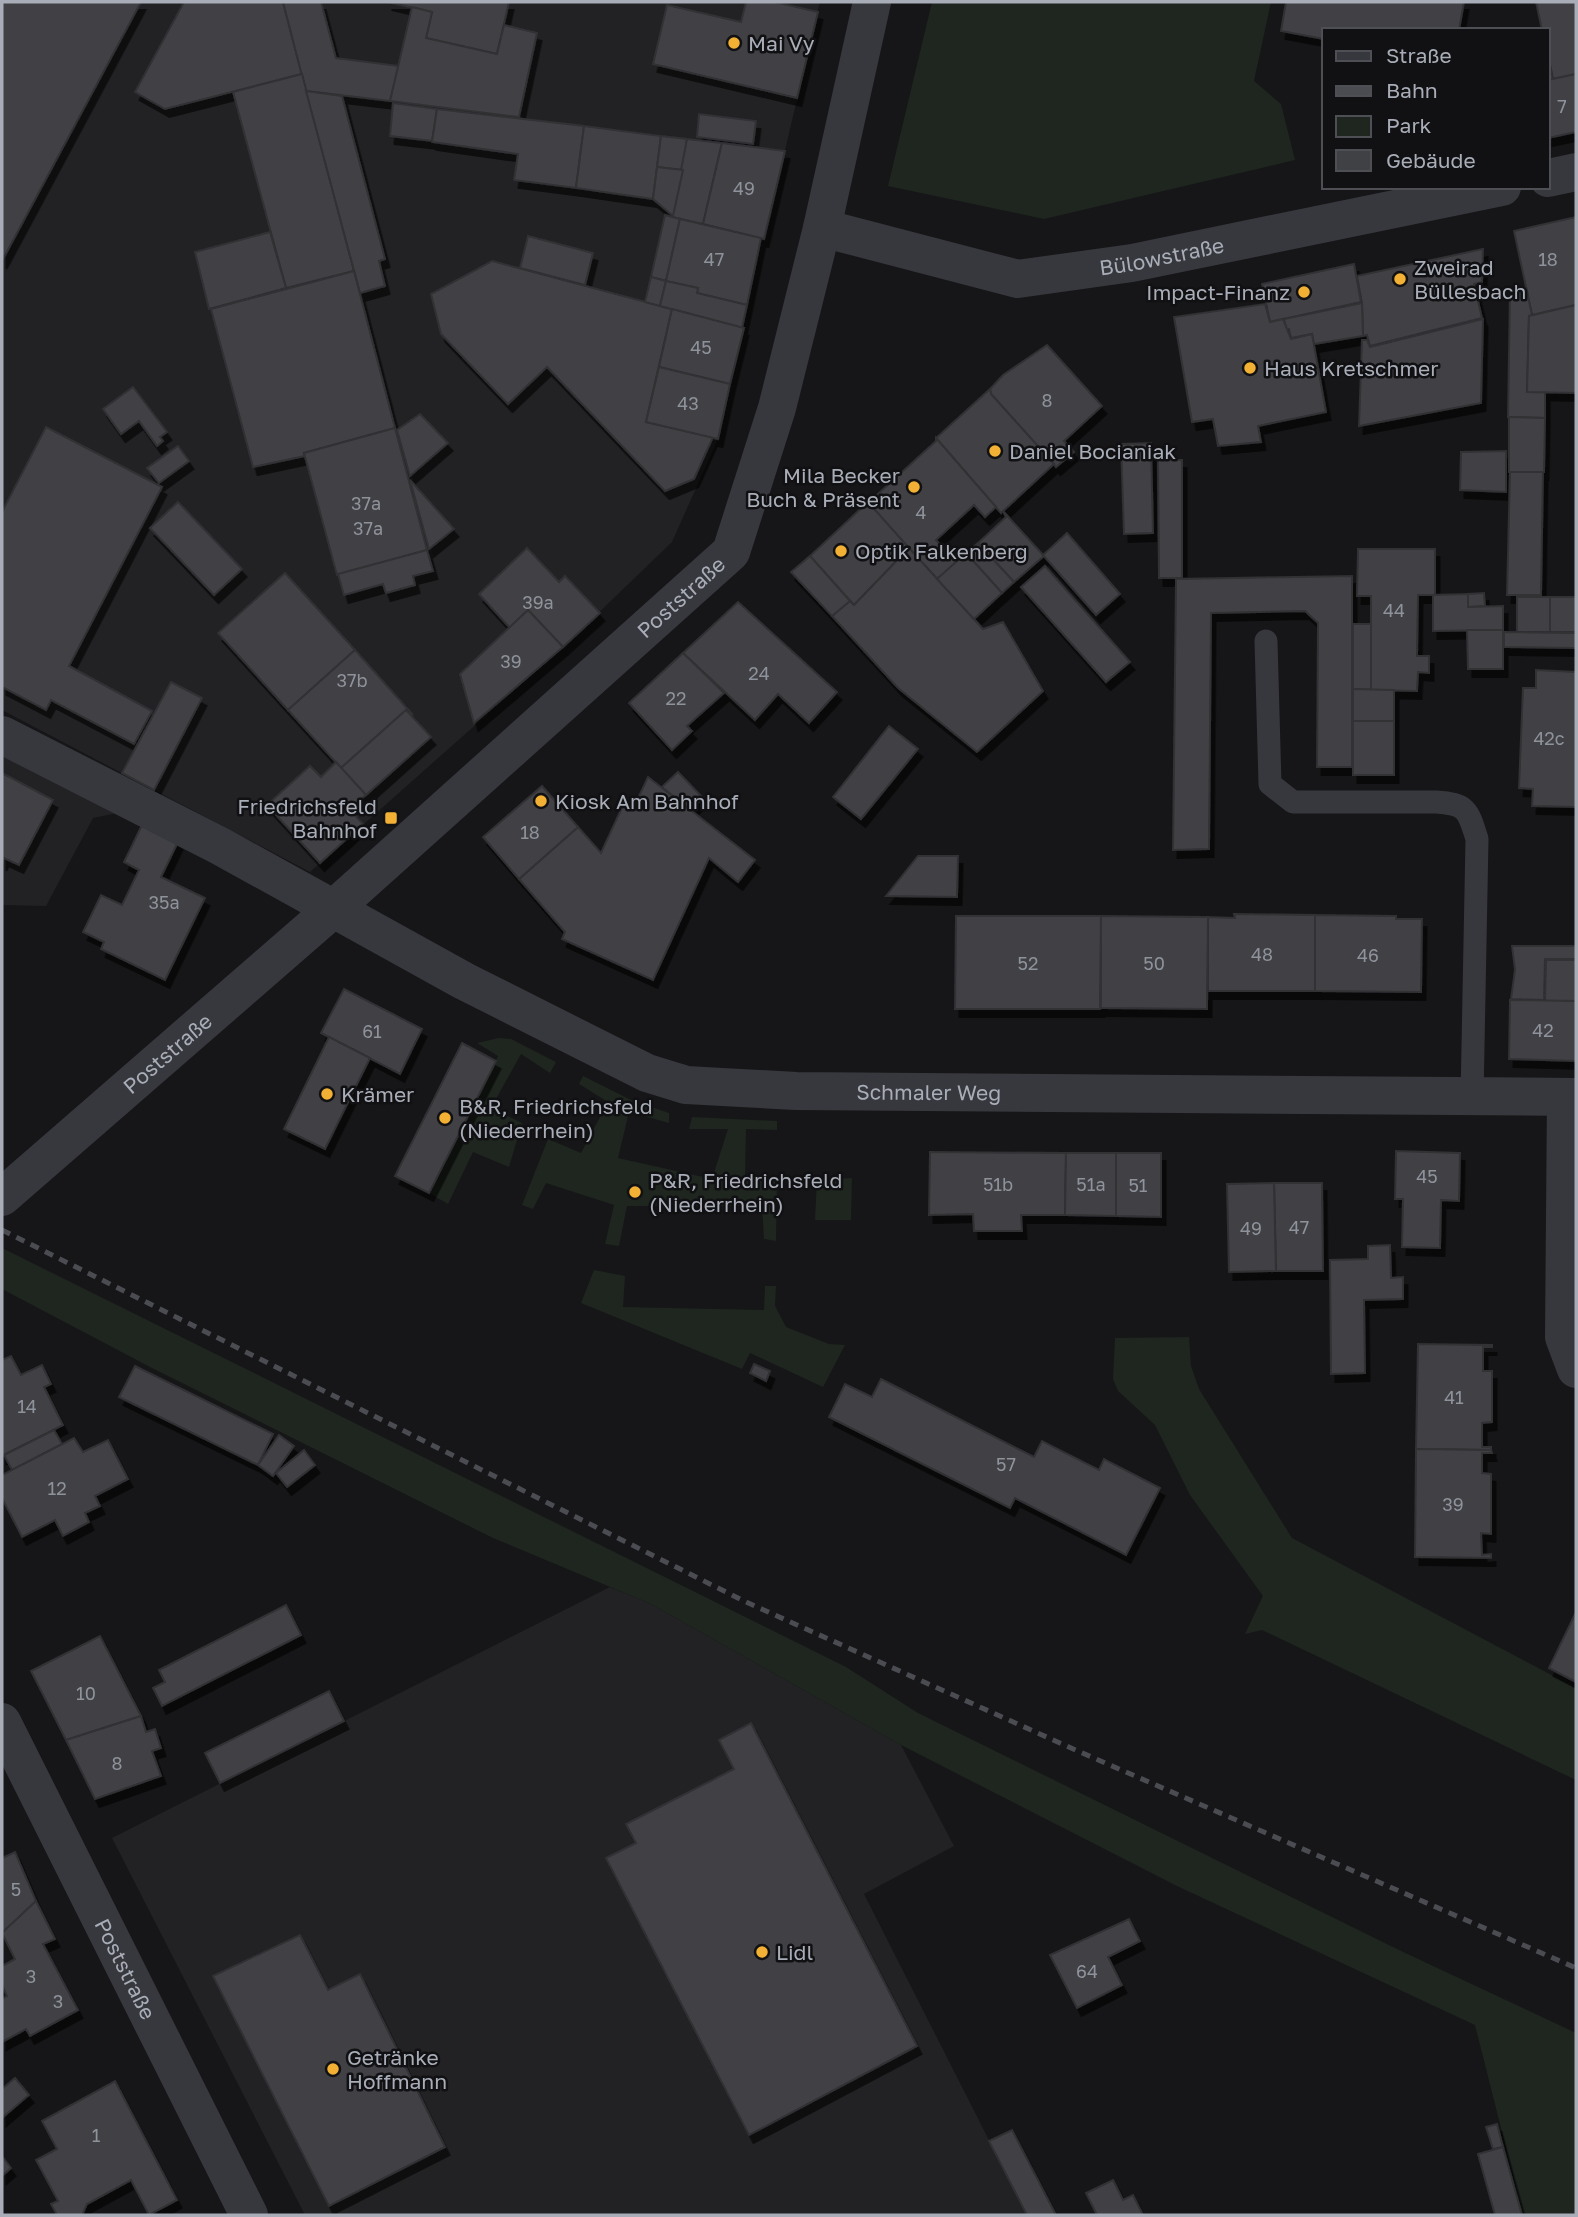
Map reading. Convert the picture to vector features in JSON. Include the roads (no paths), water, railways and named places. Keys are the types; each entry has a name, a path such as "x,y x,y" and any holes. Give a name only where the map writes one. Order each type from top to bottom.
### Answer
{"street":[{"name":"Poststraße","path":"2,1197 332,910 731,552 777,408 822,228 872,2"},
{"path":"1550,178 1576,172"},
{"name":"Bülowstraße","path":"822,228 1018,279 1132,263 1492,189"},
{"path":"2,735 220,846 332,910"},
{"name":"Schmaler Weg","path":"332,910 464,981 647,1073 686,1084 796,1091 1571,1097 1564,1337 1576,1368"},
{"name":"Poststraße","path":"2,1723 249,2215"}],"lane":[{"path":"1266,641 1270,784 1293,802 1455,803 1469,812 1477,839 1472,1098"}],"railway":[{"path":"2,1230 746,1602 1080,1752 1576,1968"}],"place":[{"name":"Mai Vy","path":"734,43"},
{"name":"Zweirad Büllesbach","path":"1400,279"},
{"name":"Impact-Finanz","path":"1304,292"},
{"name":"Haus Kretschmer","path":"1250,368"},
{"name":"Daniel Bocianiak","path":"995,451"},
{"name":"Mila Becker Buch & Präsent","path":"914,487"},
{"name":"Optik Falkenberg","path":"841,551"},
{"name":"Kiosk Am Bahnhof","path":"541,801"},
{"name":"Friedrichsfeld Bahnhof","path":"391,818"},
{"name":"Krämer","path":"327,1094"},
{"name":"B&R, Friedrichsfeld (Niederrhein)","path":"445,1118"},
{"name":"P&R, Friedrichsfeld (Niederrhein)","path":"635,1192"},
{"name":"Lidl","path":"762,1952"},
{"name":"Getränke Hoffmann","path":"333,2069"}]}
